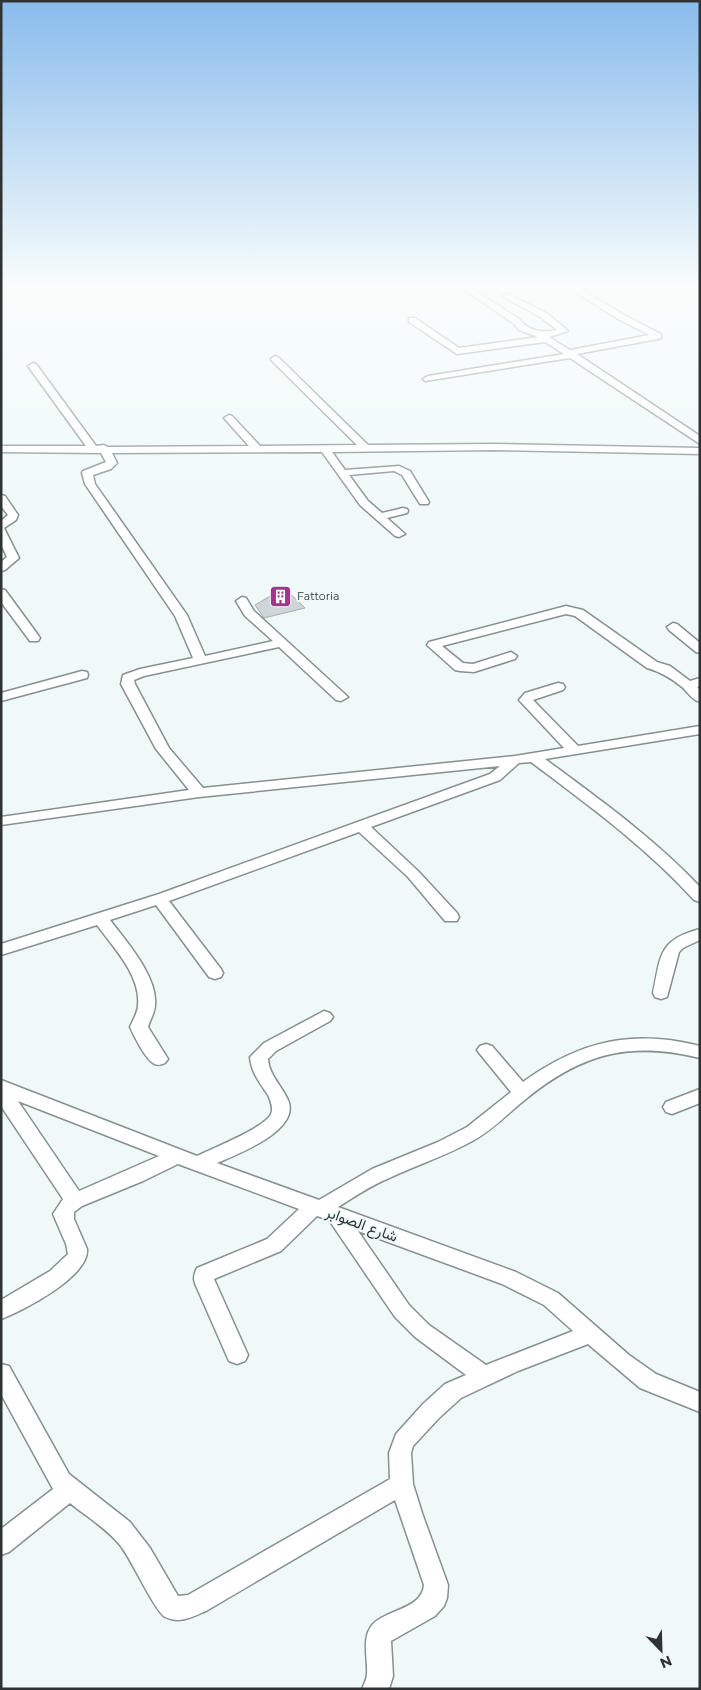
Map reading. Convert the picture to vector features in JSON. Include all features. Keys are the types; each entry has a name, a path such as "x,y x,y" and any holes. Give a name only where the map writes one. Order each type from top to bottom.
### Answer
{"street":[{"path":"279,363 365,448"},
{"path":"428,379 520,363"},
{"path":"584,363 700,441"},
{"path":"33,366 92,448"},
{"path":"229,418 257,450"},
{"path":"1,449 257,450 493,447 700,451"},
{"path":"104,448 112,463 107,467 87,473 90,484 164,593 177,608 201,661"},
{"path":"325,449 364,503 399,534"},
{"path":"342,473 396,468 406,473 424,502"},
{"path":"1,498 13,515 12,518 1,526"},
{"path":"378,517 403,512"},
{"path":"1,531 13,558 1,568"},
{"path":"1,593 34,638"},
{"path":"242,601 250,613 340,697"},
{"path":"511,656 474,668 460,667 433,645 566,610 573,610 652,665 694,683 700,698"},
{"path":"673,627 700,649"},
{"path":"200,793 163,749 127,681 128,678 140,673 283,643"},
{"path":"1,697 82,675"},
{"path":"558,688 530,696 526,700 575,751"},
{"path":"1,821 200,793 515,760 700,730"},
{"path":"532,756 622,824 677,872 700,896"},
{"path":"1,950 159,899 362,827 495,777 515,760"},
{"path":"362,827 413,874 451,917"},
{"path":"159,899 215,973"},
{"path":"100,918 133,964 144,986 147,1004 139,1027 142,1035 159,1059"},
{"path":"661,993 671,950 677,944 700,934"},
{"path":"198,1164 266,1130 279,1118 282,1108 276,1094 258,1067 259,1057 270,1047 324,1017"},
{"path":"237,1355 207,1288 203,1278 204,1274 274,1245 380,1174 450,1145 469,1135 522,1093 561,1067 586,1054 630,1042 655,1042 700,1052"},
{"path":"486,1050 522,1093"},
{"name":"شارع الصوابر","path":"1,1086 17,1094 198,1164 509,1278 551,1299 648,1381 700,1402"},
{"path":"1,1091 75,1200"},
{"path":"672,1107 700,1096"},
{"path":"1,1310 63,1273 74,1264 78,1256 78,1248 63,1214 67,1206 75,1200 136,1176 177,1156"},
{"path":"324,1210 402,1311 443,1348 483,1375"},
{"path":"375,1689 380,1675 378,1638 382,1632 426,1608 435,1598 436,1585 410,1513 402,1484 400,1453 404,1441 431,1411 454,1391 483,1375 591,1334"},
{"path":"1,1373 61,1481 69,1490 106,1516 122,1530 135,1547 167,1603 174,1608 185,1608 197,1603 402,1484"},
{"path":"1,1544 69,1490"}],"building":[{"name":"Fattoria","path":"284,588 305,608 264,618 255,605"}],"place":[{"name":"Fattoria","path":"281,596"}]}
